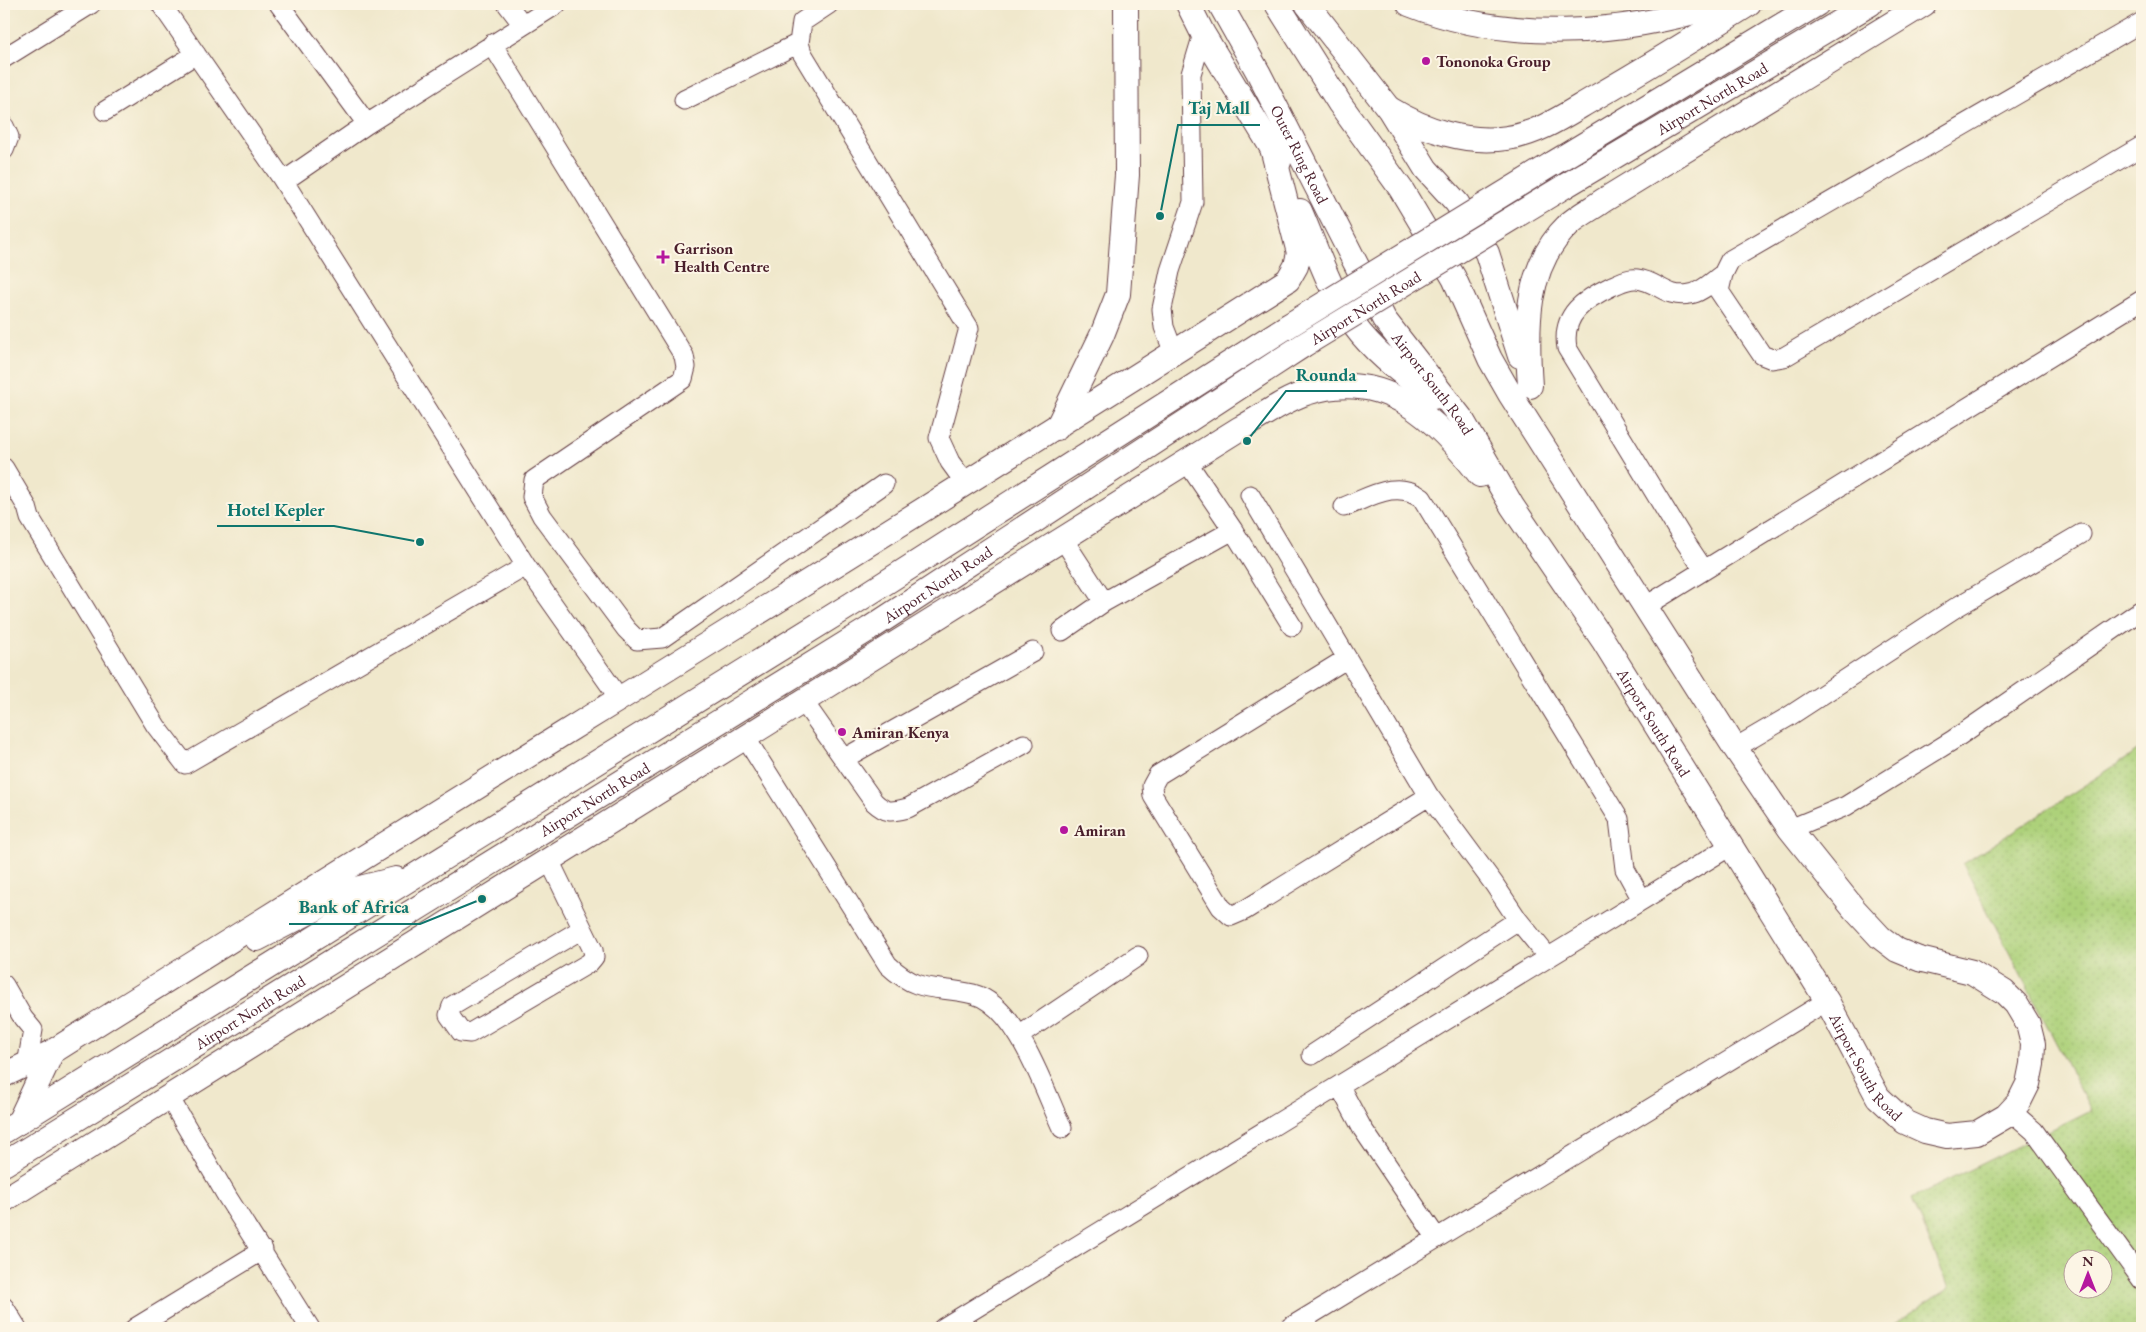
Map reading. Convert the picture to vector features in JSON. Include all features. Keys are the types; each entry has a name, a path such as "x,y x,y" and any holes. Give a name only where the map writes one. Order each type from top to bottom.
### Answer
{"main road":[{"path":"1057,428 1102,335 1118,294 1127,175 1126,4"},
{"path":"1188,4 1203,34 1272,148 1344,308 1361,334 1388,363 1461,418"},
{"name":"Outer Ring Road","path":"1220,4 1258,72 1336,226"},
{"name":"Airport South Road","path":"1277,4 1340,104 1401,189 1454,278 1490,359 1510,394 1735,748 1790,829 1854,909 1880,937 1897,950 1919,959 1972,972 1989,981 2016,1004 2028,1024 2032,1044 2032,1064 2028,1084 2019,1102 2011,1111 1977,1133 1947,1136 1925,1131 1905,1122 1878,1097 1827,1001 1732,846 1603,640 1512,506 1461,418 1384,319 1336,226"},
{"path":"1307,4 1389,109 1426,169 1456,203 1487,253 1530,386 1536,434"},
{"path":"1410,4 1424,10 1485,24 1525,30 1560,31 1616,27 1659,20 1722,4"},
{"path":"1389,109 1406,119 1433,130 1453,135 1490,139 1526,133 1548,125 1676,51 1749,4"},
{"name":"Airport North Road","path":"11,1127 852,604 1288,326 1817,4"},
{"name":"Airport North Road","path":"4,1164 869,629 1302,346 1870,4"},
{"name":"Airport North Road","path":"1530,386 1527,340 1531,295 1538,272 1546,257 1570,224 1604,200 1924,4"},
{"path":"4,1075 52,1052 178,974 619,698 1057,428 1288,280 1296,266 1299,253 1272,148"},
{"name":"Airport North Road","path":"4,1200 1239,429 1304,394 1330,387 1358,387 1388,393 1431,419 1482,477 1512,506"},
{"path":"178,974 254,941 352,890 420,873"},
{"path":"11,1127 52,1052"}],"street":[{"path":"4,58 91,4"},
{"path":"160,4 284,181 526,566 619,698"},
{"path":"279,4 367,124"},
{"path":"507,4 523,25"},
{"path":"284,181 367,124 558,4"},
{"path":"829,4 802,22 799,44 802,53 969,328 939,438 950,462 966,484"},
{"path":"2142,22 1730,260 1723,274 1719,292 1762,355 1772,359 1784,357 2142,146"},
{"path":"1174,353 1164,327 1162,309 1170,271 1193,202 1191,74 1203,34"},
{"path":"492,44 684,356 686,367 683,379 534,480 532,497 542,516 626,629 637,640 662,638 884,484"},
{"path":"684,100 799,44"},
{"path":"105,111 196,54"},
{"path":"4,126 9,137 4,150"},
{"path":"1704,570 1680,534 1567,348 1566,330 1583,301 1626,280 1646,281 1669,294 1681,295 1693,294 1723,274"},
{"path":"1646,606 2142,300"},
{"path":"1187,462 1233,530 1292,626"},
{"path":"4,468 27,507 33,524 156,726 185,764 526,566"},
{"path":"1344,507 1391,488 1412,490 1422,498 1619,819 1625,869 1642,900"},
{"path":"1250,495 1429,796 1518,920 1548,957"},
{"path":"1062,631 1104,602 1233,530"},
{"path":"1735,748 1788,717 1955,608 2081,534"},
{"path":"1063,539 1104,602"},
{"path":"1790,829 1846,806 1936,750 2140,611"},
{"path":"845,758 1034,652"},
{"path":"1346,659 1158,775 1152,786 1153,796 1221,908 1231,916 1245,910 1429,796"},
{"path":"803,701 845,758 874,802 883,810 893,811 908,808 1024,744"},
{"path":"745,737 888,965 902,979 922,987 974,995 998,1009 1019,1036 1062,1128"},
{"path":"943,1328 1732,846"},
{"path":"549,860 593,950 594,957 590,963 470,1033 461,1032 449,1015 452,1006 582,928"},
{"path":"1312,1055 1518,920"},
{"path":"1019,1036 1138,956"},
{"path":"4,985 22,1018 34,1030 27,1065"},
{"path":"1289,1328 1827,1001"},
{"path":"1340,1087 1362,1128 1436,1237"},
{"path":"168,1098 310,1328"},
{"path":"2011,1111 2034,1131 2142,1280"},
{"path":"135,1328 263,1250"},
{"path":"4,1307 17,1328"}],"green space":[{"path":"2142,748 2142,1328 1888,1328 1949,1288 1912,1198 2091,1110 1963,864"}],"place":[{"name":"Tononoka Group","path":"1426,61"},
{"name":"Taj Mall","path":"1160,216"},
{"name":"Garrison Health Centre","path":"663,257"},
{"name":"Rounda","path":"1247,441"},
{"name":"Hotel Kepler","path":"420,542"},
{"name":"Amiran Kenya","path":"842,732"},
{"name":"Amiran","path":"1064,830"},
{"name":"Bank of Africa","path":"482,899"}]}
